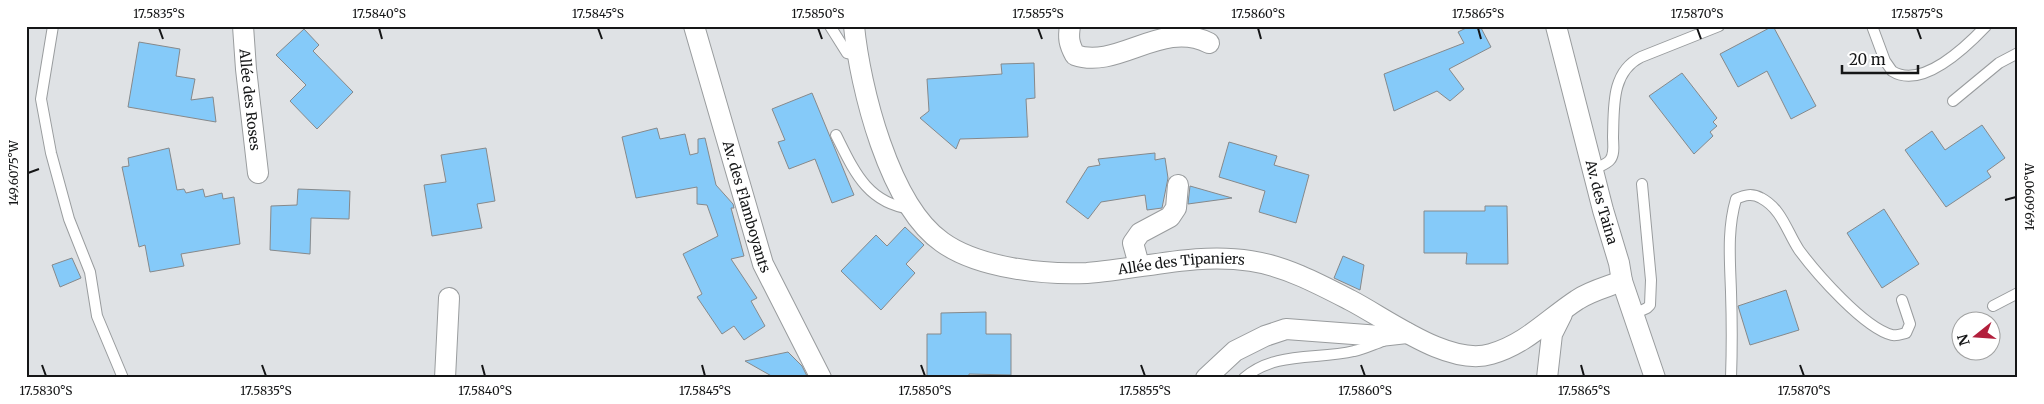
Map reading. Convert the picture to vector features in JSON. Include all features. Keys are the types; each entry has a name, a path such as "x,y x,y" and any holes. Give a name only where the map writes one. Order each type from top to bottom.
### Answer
{"street":[{"name":"Allée des Roses","path":"243,26 258,173"},
{"name":"Av. des Flamboyants","path":"694,26 764,264 820,378"},
{"name":"Allée des Tipaniers","path":"854,26 857,55 868,106 876,132 895,178 913,210 941,242 962,253 1003,266 1042,272 1088,273 1198,258 1254,261 1276,267 1308,280 1356,303 1407,333 1442,349 1476,358 1492,354 1523,341 1577,300 1622,281"},
{"path":"1070,26 1068,38 1075,55 1087,59 1108,56 1142,43 1176,36 1200,38 1209,43"},
{"name":"Av. des Taina","path":"1556,26 1619,263 1622,281 1655,378"},
{"path":"1139,265 1133,243 1140,233 1170,217 1176,208 1178,185"},
{"path":"445,378 449,298"},
{"path":"1547,378 1552,334 1562,312"},
{"path":"1206,378 1235,351 1265,336 1286,329 1370,336 1407,333"}],"lane":[{"path":"53,26 41,99 51,153 68,219 90,272 97,316 123,378"},
{"path":"830,26 847,54 857,55"},
{"path":"1593,170 1609,161 1613,154 1613,115 1620,73 1630,62 1640,57 1718,26"},
{"path":"1872,26 1885,60 1892,71 1910,76 1927,72 1947,61 1968,45 1986,26"},
{"path":"1953,102 1999,63 2018,53"},
{"path":"836,135 858,179 879,198 893,207 913,210"},
{"path":"1634,314 1648,308 1650,305 1650,280 1642,184"},
{"path":"1731,378 1732,337 1729,245 1731,217 1736,199 1742,196 1747,194 1761,197 1776,210 1798,249 1825,282 1874,328 1893,336 1906,333 1910,324 1902,300"},
{"path":"1993,306 2018,294"},
{"path":"1244,378 1260,367 1278,361 1354,351 1407,333"}],"building":[{"path":"1470,26 1480,26 1491,47 1449,69 1464,89 1450,101 1437,91 1394,111 1384,74 1464,43 1458,32"},
{"path":"1773,26 1816,106 1791,119 1767,71 1738,87 1720,54"},
{"path":"304,29 319,45 313,51 353,92 317,129 290,101 306,85 276,55"},
{"path":"139,42 180,49 176,76 195,79 191,100 213,97 216,122 128,107"},
{"path":"1034,63 1035,98 1026,99 1028,137 960,139 956,149 920,118 929,111 927,79 1002,74 1001,64"},
{"path":"1682,73 1717,118 1713,122 1717,126 1710,132 1713,136 1694,154 1649,96"},
{"path":"812,93 854,195 832,203 815,159 789,169 778,142 785,140 772,109"},
{"path":"1982,125 2005,158 1987,171 1991,177 1946,207 1905,150 1932,131 1945,150"},
{"path":"657,128 660,139 685,134 690,155 698,153 698,139 705,138 716,185 733,204 734,208 731,208 744,256 731,259 757,298 751,301 765,326 744,340 734,326 722,334 697,297 702,294 683,254 718,236 707,205 697,204 697,187 636,198 622,137"},
{"path":"1229,142 1277,156 1274,165 1309,175 1296,223 1259,212 1265,191 1219,177"},
{"path":"169,148 177,190 184,189 186,193 203,189 205,197 222,193 223,199 234,197 240,244 181,254 184,266 150,272 145,245 139,247 122,167 129,166 128,158"},
{"path":"486,148 495,201 477,204 482,228 432,236 424,185 446,182 441,155"},
{"path":"1155,153 1155,160 1165,158 1168,178 1162,208 1147,210 1145,195 1101,202 1088,219 1066,202 1088,167 1100,165 1098,159"},
{"path":"1190,186 1232,198 1188,204"},
{"path":"298,189 350,191 349,219 311,218 310,254 270,250 271,206 297,205"},
{"path":"1485,206 1507,206 1508,264 1466,264 1467,253 1424,253 1424,211 1485,211"},
{"path":"1884,209 1919,264 1882,288 1847,233"},
{"path":"905,227 924,245 906,264 915,273 881,310 841,271 876,235 887,246"},
{"path":"1343,256 1364,265 1360,290 1334,278"},
{"path":"72,258 81,278 60,287 52,265"},
{"path":"1786,290 1799,330 1750,345 1738,306"},
{"path":"986,312 986,334 1011,334 1011,375 969,374 969,378 927,378 927,334 941,334 941,313"},
{"path":"788,352 802,366 808,378 775,378 745,361"}]}
